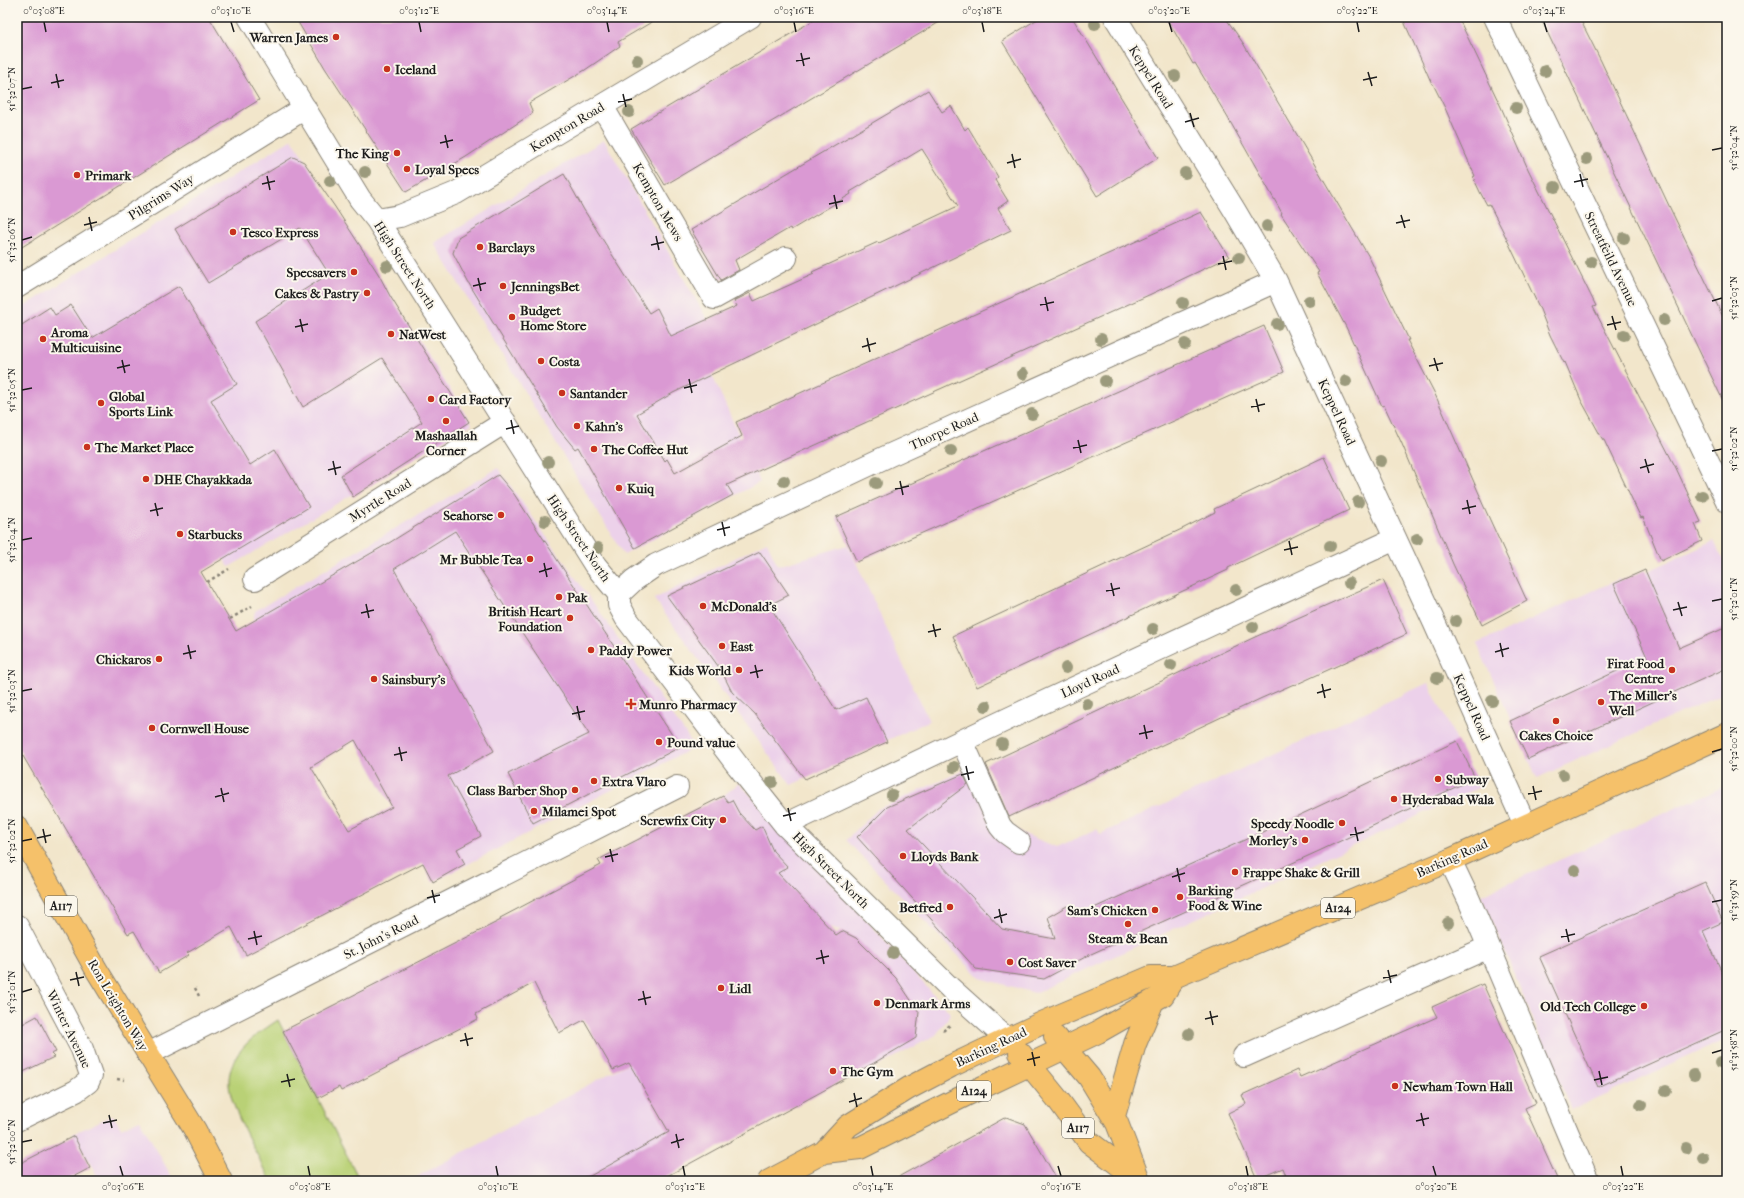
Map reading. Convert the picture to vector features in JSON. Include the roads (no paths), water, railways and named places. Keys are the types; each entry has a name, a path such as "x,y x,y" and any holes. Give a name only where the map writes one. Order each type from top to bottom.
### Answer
{"main road":[{"name":"Barking Road","path":"769,1181 824,1152 848,1126 909,1088 1042,1023 1151,977 1174,977 1450,860 1727,734"},
{"name":"Ron Leighton Way","path":"17,827 96,969 195,1130 221,1181"},
{"name":"Barking Road","path":"824,1152 860,1148 1064,1047 1098,1032 1163,995 1174,977"},
{"path":"1114,1116 1135,1044 1153,1001"},
{"path":"1042,1023 1064,1047"},
{"path":"1008,1040 1030,1064"},
{"name":"A117","path":"1064,1047 1089,1077 1114,1116 1139,1180"},
{"name":"A117","path":"1030,1064 1089,1142 1139,1180"}],"street":[{"name":"High Street North","path":"248,17 360,199 377,220 595,565 619,594 619,605 626,618 733,760 785,825 950,988 1008,1040"},
{"name":"Kempton Road","path":"377,220 400,216 456,193 750,17"},
{"name":"Keppel Road","path":"1115,17 1235,211 1276,282 1525,825"},
{"name":"Streatfeild Avenue","path":"1495,17 1727,501"},
{"name":"Kempton Mews","path":"602,106 714,298 786,258"},
{"name":"Pilgrims Way","path":"17,287 305,108"},
{"name":"Thorpe Road","path":"619,594 636,579 656,565 897,452 1276,282"},
{"name":"Myrtle Road","path":"255,579 505,422"},
{"name":"Lloyd Road","path":"785,825 1395,539"},
{"path":"962,741 1000,826 1005,832 1019,842"},
{"name":"St. John's Road","path":"148,1054 678,787"},
{"path":"1450,860 1489,947 1588,1181"},
{"name":"Winter Avenue","path":"17,926 82,1049 91,1075 88,1082 76,1091 17,1120"},
{"path":"1244,1056 1489,947"}],"place":[{"name":"Warren James","path":"336,37"},
{"name":"Iceland","path":"387,69"},
{"name":"The King","path":"397,153"},
{"name":"Loyal Specs","path":"407,169"},
{"name":"Primark","path":"77,175"},
{"name":"Tesco Express","path":"233,232"},
{"name":"Barclays","path":"480,247"},
{"name":"Specsavers","path":"354,272"},
{"name":"JenningsBet","path":"503,286"},
{"name":"Cakes & Pastry","path":"367,293"},
{"name":"Budget Home Store","path":"512,317"},
{"name":"NatWest","path":"391,334"},
{"name":"Aroma Multicuisine","path":"43,339"},
{"name":"Costa","path":"541,361"},
{"name":"Santander","path":"562,393"},
{"name":"Card Factory","path":"431,399"},
{"name":"Global Sports Link","path":"101,403"},
{"name":"Mashaallah Corner","path":"446,421"},
{"name":"Kahn's","path":"577,426"},
{"name":"The Market Place","path":"87,447"},
{"name":"The Coffee Hut","path":"594,449"},
{"name":"DHE Chayakkada","path":"146,479"},
{"name":"Kuiq","path":"619,488"},
{"name":"Seahorse","path":"501,515"},
{"name":"Starbucks","path":"180,534"},
{"name":"Mr Bubble Tea","path":"530,559"},
{"name":"Pak","path":"559,597"},
{"name":"McDonald's","path":"703,606"},
{"name":"British Heart Foundation","path":"570,618"},
{"name":"East","path":"722,646"},
{"name":"Paddy Power","path":"591,650"},
{"name":"Chickaros","path":"159,659"},
{"name":"Kids World","path":"739,670"},
{"name":"Firat Food Centre","path":"1672,670"},
{"name":"Sainsbury's","path":"374,679"},
{"name":"The Miller's Well","path":"1601,702"},
{"name":"Munro Pharmacy","path":"631,704"},
{"name":"Cakes Choice","path":"1556,721"},
{"name":"Cornwell House","path":"152,728"},
{"name":"Pound value","path":"659,742"},
{"name":"Subway","path":"1438,779"},
{"name":"Extra Vlaro","path":"594,781"},
{"name":"Class Barber Shop","path":"575,790"},
{"name":"Hyderabad Wala","path":"1394,799"},
{"name":"Milamei Spot","path":"534,811"},
{"name":"Screwfix City","path":"723,820"},
{"name":"Speedy Noodle","path":"1342,823"},
{"name":"Morley's","path":"1305,840"},
{"name":"Lloyds Bank","path":"903,856"},
{"name":"Frappe Shake & Grill","path":"1235,872"},
{"name":"Barking Food & Wine","path":"1180,897"},
{"name":"Betfred","path":"950,907"},
{"name":"Sam's Chicken","path":"1155,910"},
{"name":"Steam & Bean","path":"1128,924"},
{"name":"Cost Saver","path":"1010,962"},
{"name":"Lidl","path":"721,988"},
{"name":"Denmark Arms","path":"877,1003"},
{"name":"Old Tech College","path":"1644,1006"},
{"name":"The Gym","path":"833,1071"},
{"name":"Newham Town Hall","path":"1395,1086"}]}
